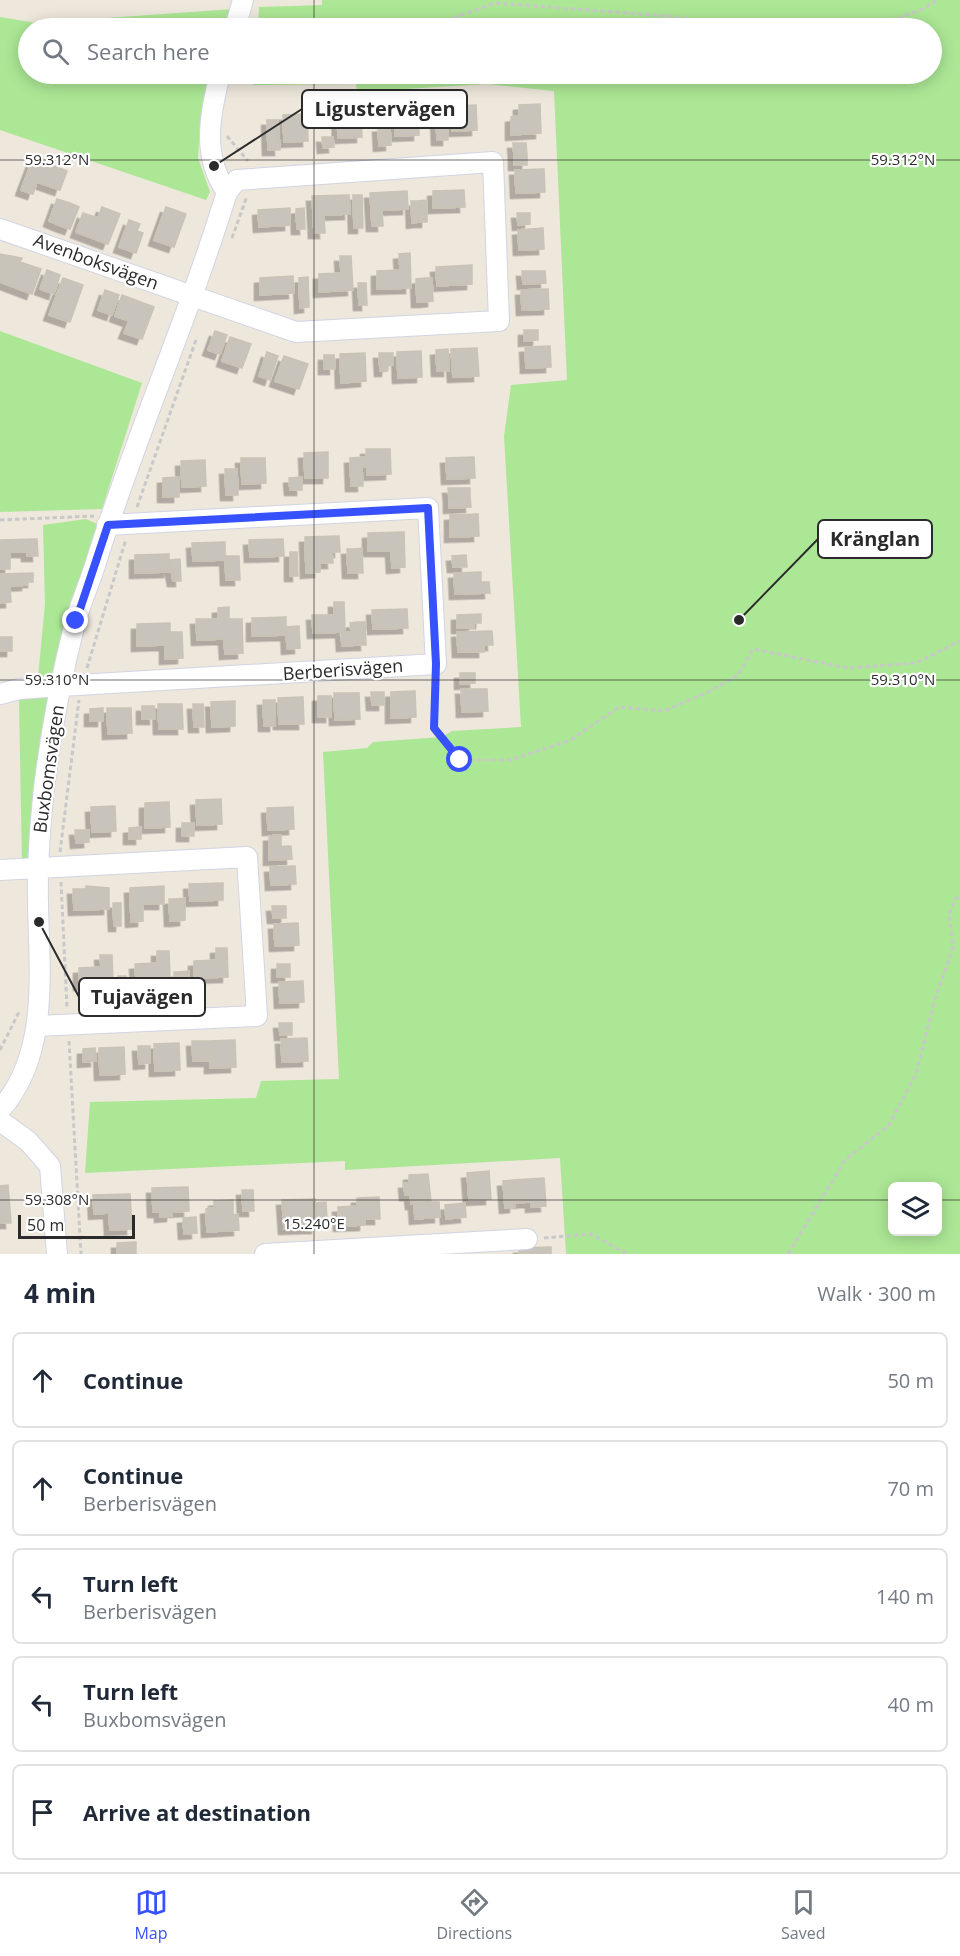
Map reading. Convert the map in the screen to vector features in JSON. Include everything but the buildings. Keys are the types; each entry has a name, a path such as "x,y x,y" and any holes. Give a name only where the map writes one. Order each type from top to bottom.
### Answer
{"street":[{"path":"238,18 243,0"},
{"path":"218,84 210,121 210,150 216,177 226,192"},
{"name":"Avenboksvägen","path":"0,229 296,332 499,321 493,162 237,180 226,192"},
{"name":"Buxbomsvägen","path":"0,1110 24,1070 37,1026 41,993 38,869 41,813 61,686 76,621 109,520 191,296 226,192"},
{"path":"109,520 131,524 428,508 436,664"},
{"name":"Berberisvägen","path":"0,694 19,689 61,686 231,678 436,664"},
{"path":"0,870 247,857 257,1016 37,1026"},
{"path":"0,1121 28,1142 50,1166 57,1254"},
{"path":"265,1254 483,1248 527,1239"}],"path":[{"path":"898,18 923,9 937,0"},
{"path":"453,18 495,3 683,18"},
{"path":"86,671 131,524 199,333"},
{"path":"0,520 109,520"},
{"path":"436,664 434,728 460,760 510,760 569,741 619,707 664,711 708,692 738,675 753,649 848,668 916,663 960,641"},
{"path":"60,856 80,694"},
{"path":"61,879 81,1254"},
{"path":"788,1254 845,1160 889,1125 916,1074 935,999 953,948 949,914 956,898 960,898"},
{"path":"527,1239 591,1234 627,1254"}],"green space":[{"path":"322,0 960,0 960,1254 566,1254 560,1158 345,1170 345,1161 85,1173 90,1102 256,1098 261,1081 339,1079 323,752 367,748 373,742 442,737 452,731 521,727 504,436 511,385 567,380 554,91 487,84 942,84 942,18 258,18 259,7 322,5"},
{"path":"233,9 230,18 106,18"},
{"path":"0,17 18,20 18,84 210,84 200,127 198,158 210,192 206,200 0,130"},
{"path":"253,84 356,84 253,85"},
{"path":"356,84 487,84 357,92"},
{"path":"0,331 142,383 102,509 0,512"},
{"path":"86,519 100,525 53,680 38,677 45,604 43,525"},
{"path":"43,695 50,698 29,864 22,864 19,702 20,697"}],"place":[{"name":"Ligustervägen","path":"214,166"},
{"name":"Kränglan","path":"739,620"},
{"name":"Tujavägen","path":"39,922"}],"route":[{"path":"76,621 108,525 428,508 436,664 434,728 460,760"}]}
